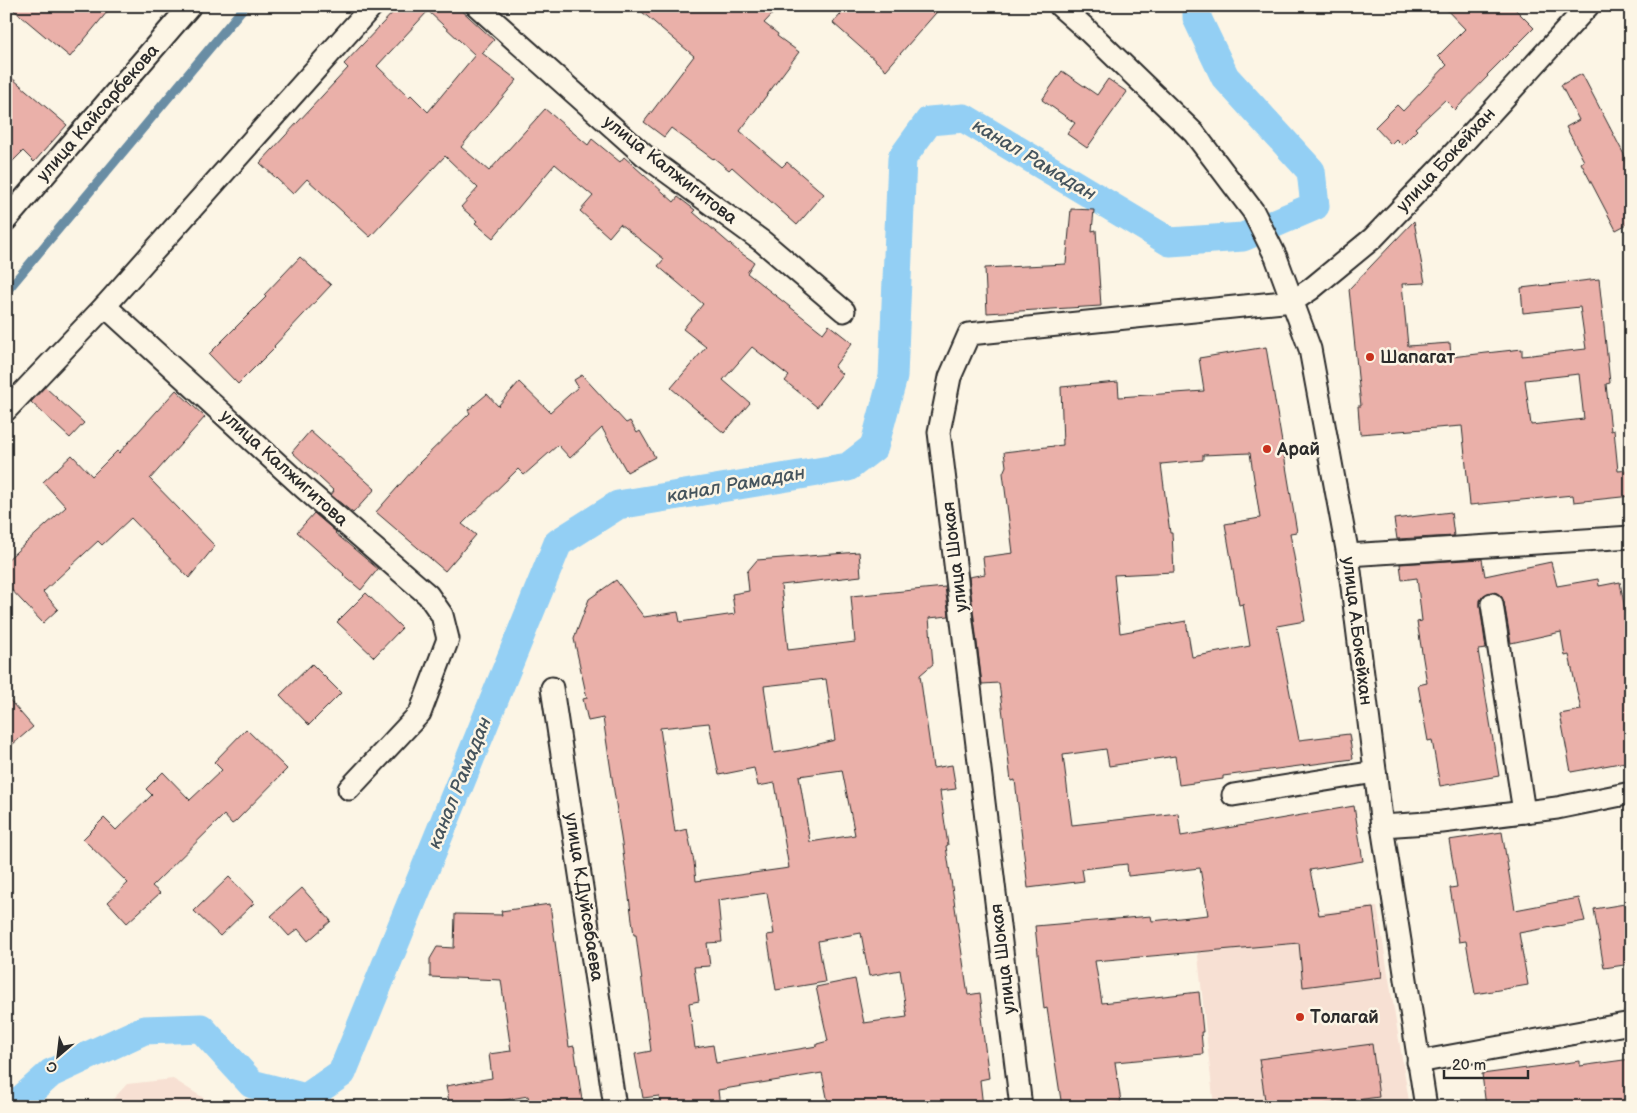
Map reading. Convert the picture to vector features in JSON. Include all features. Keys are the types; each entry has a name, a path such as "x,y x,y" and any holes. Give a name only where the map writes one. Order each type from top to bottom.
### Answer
{"street":[{"name":"улица Кайсарбекова","path":"6,220 190,6"},
{"path":"6,410 105,306 372,6"},
{"name":"улица Калжигитова","path":"477,6 644,154 763,242 844,311"},
{"name":"улица А.Бокейхан","path":"1060,6 1194,133 1253,211 1276,257 1310,349 1348,555 1382,826 1426,1107"},
{"name":"улица Бокейхан","path":"1293,301 1311,289 1373,238 1444,164 1588,6"},
{"name":"улица Шокая","path":"1021,1107 939,432 950,377 969,334 1293,301"},
{"name":"улица Калжигитова","path":"105,306 304,488 428,595 442,615 448,639 420,712 349,789"},
{"path":"1348,555 1631,537"},
{"path":"1492,604 1524,812"},
{"name":"улица К.Дуйсебаева","path":"552,688 616,1107"},
{"path":"1233,794 1375,772"},
{"path":"1382,826 1442,822 1557,808 1631,793"},
{"path":"1418,1062 1631,1023"},
{"path":"1577,1033 1631,1040"}],"shaded area":[{"name":"Толагай","path":"1377,906 1410,1107 1214,1107 1195,927"},
{"path":"173,1079 218,1107 106,1107 127,1084"}],"building":[{"path":"9,6 112,6 70,57"},
{"path":"399,6 457,6 494,40 482,53 517,80 461,147 489,171 545,109 588,145 592,139 620,162 624,157 674,202 678,197 695,210 693,212 738,251 754,262 747,273 823,333 829,325 852,343 834,367 842,374 817,407 785,381 789,376 752,347 723,380 750,403 724,433 671,388 706,347 683,329 703,304 658,266 664,259 620,224 609,237 580,211 593,196 555,164 493,238 475,223 477,221 461,207 478,188 445,156 370,237 307,179 293,194 260,163 348,68 344,64","holes":["428,11 475,55 428,112 411,95 409,97 377,66"]},
{"path":"635,6 780,6 764,23 778,34 777,36 799,52 740,131 782,167 787,162 824,194 797,225 732,167 729,170 671,128 664,137 644,122 694,56"},
{"path":"848,6 942,6 886,70 833,23"},
{"path":"1443,6 1512,6 1534,28 1455,110 1445,100 1415,128 1417,130 1402,145 1396,139 1391,144 1375,127 1397,105 1403,111 1447,65 1438,56 1465,29"},
{"path":"1062,71 1097,95 1108,79 1127,92 1087,148 1067,134 1075,123 1042,100"},
{"path":"6,73 67,125 34,162 23,151 6,168"},
{"path":"1582,74 1631,168 1631,222 1616,230 1581,163 1584,161 1566,127 1579,120 1561,85"},
{"path":"1071,209 1094,210 1092,231 1096,230 1101,306 987,313 985,268 1066,264"},
{"path":"1414,221 1425,283 1402,284 1408,346 1450,343 1451,357 1522,349 1522,356 1586,349 1580,307 1523,313 1521,288 1599,279 1610,383 1606,384 1611,431 1614,430 1618,471 1631,470 1631,496 1574,502 1573,495 1470,505 1462,426 1360,434 1358,406 1361,406 1349,289","holes":["1579,374 1584,419 1531,425 1525,380"]},
{"path":"300,257 331,285 275,347 238,384 209,354 266,297 264,295"},
{"path":"1266,347 1297,532 1290,533 1305,621 1277,626 1299,740 1349,734 1353,759 1223,776 1223,779 1179,785 1175,756 1109,766 1106,749 1063,755 1072,825 1178,813 1181,836 1354,806 1363,861 1310,870 1319,915 1373,908 1382,977 1303,987 1299,943 1095,961 1102,1003 1199,992 1203,1054 1115,1062 1121,1102 1085,1107 1062,1107 1047,1008 1044,1009 1035,926 1151,916 1152,921 1208,915 1200,868 1128,876 1127,864 1082,869 1084,881 1028,888 1015,780 1011,781 999,683 982,684 969,577 985,574 983,557 1013,553 1003,473 1006,466 1004,452 1063,445 1061,387 1118,382 1119,397 1204,391 1199,358","holes":["1250,453 1260,518 1225,524 1239,605 1243,604 1250,646 1192,657 1186,621 1120,633 1114,575 1174,572 1172,533 1170,533 1161,464 1203,460 1203,455"]},
{"path":"582,375 626,423 630,421 637,433 640,431 655,457 627,472 602,428 570,458 558,445 524,475 518,469 462,524 476,535 445,571 376,512 419,463 470,413 468,410 487,394 498,406 519,382 550,412 578,387 574,380"},
{"path":"45,387 84,423 70,438 31,402"},
{"path":"176,390 205,417 150,479 215,546 189,578 131,518 102,545 98,541 43,592 58,609 43,623 6,584 6,561 66,507 43,482 72,455 92,476 117,451 119,453"},
{"path":"310,431 375,489 353,513 331,495 334,491 292,452"},
{"path":"1451,512 1454,536 1397,539 1394,519"},
{"path":"314,513 378,569 361,590 297,532"},
{"path":"859,552 861,576 781,585 788,650 855,642 851,596 945,587 949,616 929,618 933,664 920,675 933,768 952,765 956,789 940,791 948,845 946,846 968,995 980,993 983,1017 981,1017 989,1078 980,1080 983,1107 829,1107 822,1073 718,1090 720,1107 661,1107 659,1096 643,1098 635,1054 651,1051 636,935 634,935 603,718 588,721 583,699 587,698 574,639 589,599 616,580 644,617 678,612 680,622 735,614 732,594 749,591 747,572 757,560","holes":["826,679 835,740 774,753 764,686","709,723 719,775 754,768 758,786 775,783 789,868 696,881 687,829 675,832 660,728","842,770 855,835 810,842 799,776","767,893 774,934 767,935 776,990 825,982 818,941 861,933 869,976 900,970 907,1017 864,1023 855,979 816,987 828,1041 817,1044 817,1046 716,1063 713,1045 695,1048 689,1003 699,1001 694,967 710,966 707,943 722,942 718,900"]},
{"path":"1482,559 1485,576 1551,562 1557,586 1598,579 1599,586 1620,582 1631,643 1631,761 1571,772 1560,714 1581,710 1569,655 1565,656 1561,632 1511,643 1504,602 1501,596 1491,592 1484,595 1480,600 1486,649 1478,650 1499,776 1440,786 1432,740 1428,741 1418,685 1427,683 1417,622 1422,621 1417,578 1402,580 1400,564"},
{"path":"366,593 402,628 374,657 337,622"},
{"path":"312,664 341,693 309,725 280,695"},
{"path":"6,696 33,727 6,750"},
{"path":"246,729 287,769 235,822 232,824 224,815 152,886 160,893 127,923 108,902 128,883 83,839 104,818 116,830 152,795 146,789 163,772 190,800 222,770 214,762"},
{"path":"1502,832 1515,910 1579,898 1585,921 1519,933 1528,985 1475,994 1466,941 1459,942 1450,888 1457,887 1449,840"},
{"path":"229,877 254,903 220,936 194,911"},
{"path":"302,888 331,921 308,941 298,929 289,936 271,916"},
{"path":"1631,903 1631,964 1604,968 1594,909"},
{"path":"550,904 569,1047 574,1046 583,1107 530,1107 528,1096 493,1102 490,1107 450,1107 446,1086 492,1078 489,1054 511,1051 501,980 430,977 430,959 437,947 454,948 455,914 502,915 501,911"},
{"path":"1372,1044 1379,1097 1305,1107 1266,1107 1259,1059"},
{"path":"1631,1059 1631,1107 1486,1107 1482,1074 1580,1061 1580,1066"}],"waterway":[{"path":"6,292 245,6"},
{"name":"канал Рамадан","path":"13,1107 51,1073 144,1030 201,1028 252,1084 306,1098 342,1073 558,543 618,505 848,467 874,447 893,377 902,158 929,121 964,118 1170,242 1243,237 1315,206 1311,171 1225,77 1197,18 1197,6"}],"place":[{"name":"Шапагат","path":"1370,357"},
{"name":"Арай","path":"1267,449"},
{"name":"Толагай","path":"1300,1017"}]}
